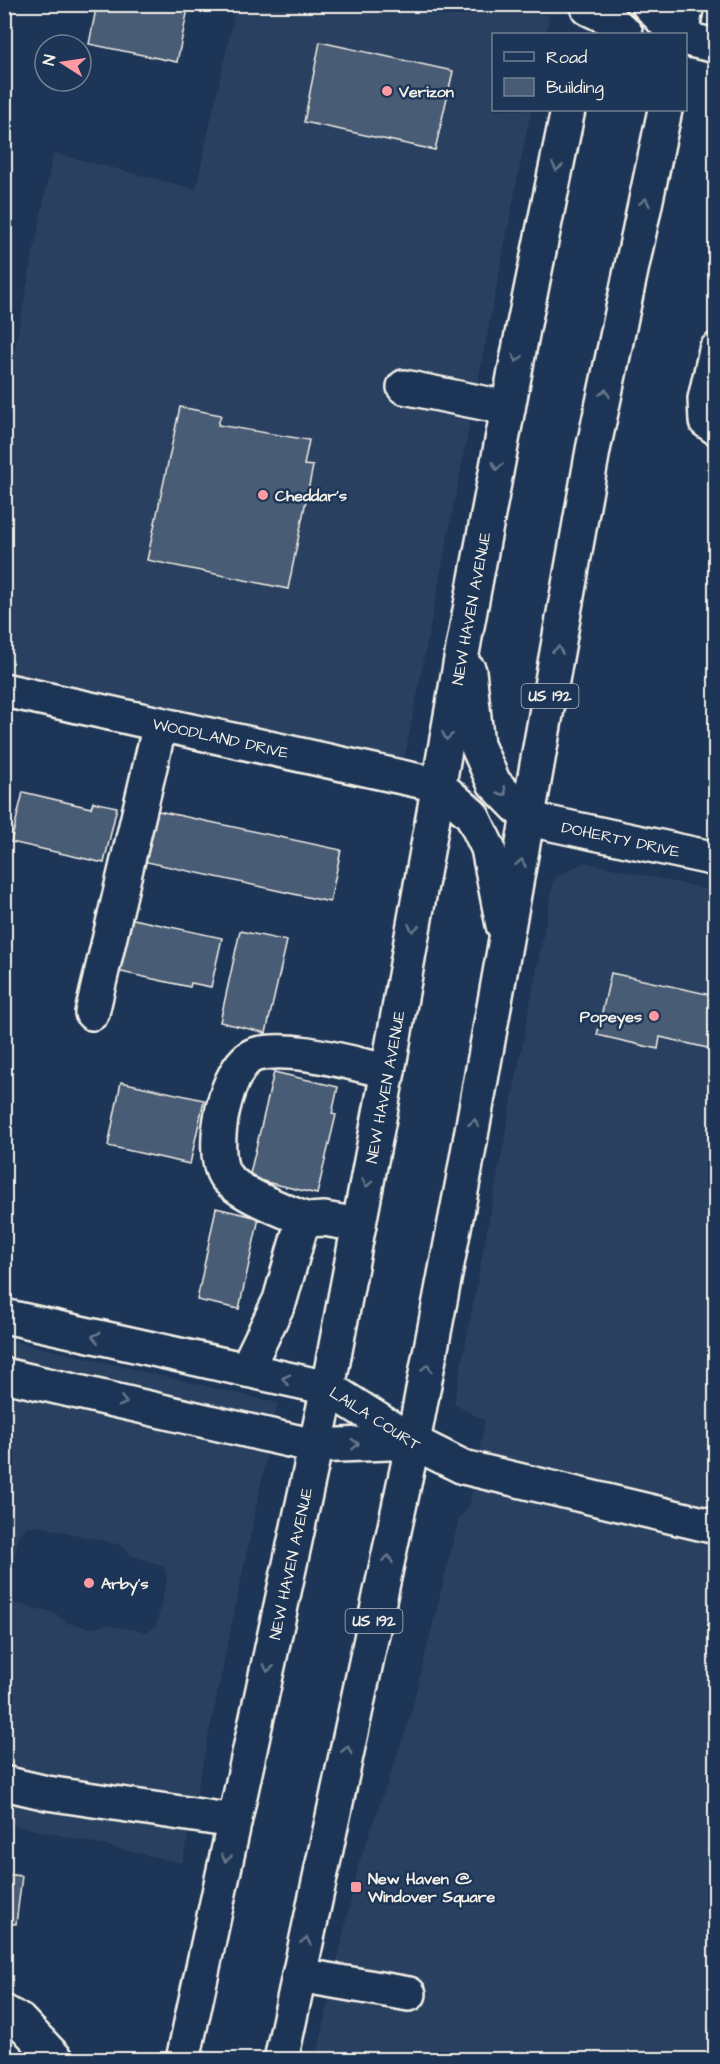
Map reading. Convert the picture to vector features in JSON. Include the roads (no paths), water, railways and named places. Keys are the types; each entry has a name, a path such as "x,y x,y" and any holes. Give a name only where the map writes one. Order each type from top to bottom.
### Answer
{"main road":[{"path":"648,4 677,33"},
{"path":"678,33 687,4"},
{"path":"584,13 608,17 625,33"},
{"path":"687,39 716,46"},
{"name":"NEW HAVEN AVENUE","path":"183,2060 328,1388 508,408 568,111"},
{"name":"US 192","path":"281,2060 413,1442 507,941 593,450 660,116"},
{"path":"716,350 705,399 706,421 716,428"},
{"path":"404,387 508,408"},
{"path":"465,637 477,746 494,783 529,819"},
{"name":"WOODLAND DRIVE","path":"4,690 438,785"},
{"path":"92,1013 160,724"},
{"path":"438,785 472,815 488,848 507,941"},
{"name":"DOHERTY DRIVE","path":"529,819 716,860"},
{"path":"359,1225 324,1219 307,1220 245,1190 226,1177 217,1158 224,1104 237,1068 255,1054 287,1052 388,1071"},
{"path":"246,1370 280,1300 300,1230 307,1220"},
{"name":"LAILA COURT","path":"4,1316 328,1388 413,1442"},
{"name":"LAILA COURT","path":"4,1375 315,1446 413,1442"},
{"path":"413,1442 463,1467 716,1527"},
{"path":"4,1783 47,1793 234,1821"},
{"path":"299,1975 409,1994"},
{"path":"4,2012 20,2020 57,2060"}],"place":[{"name":"Verizon","path":"387,91"},
{"name":"Cheddar's","path":"263,495"},
{"name":"Popeyes","path":"654,1016"},
{"name":"Arby's","path":"89,1583"},
{"name":"New Haven @ Windover Square","path":"356,1887"}]}
